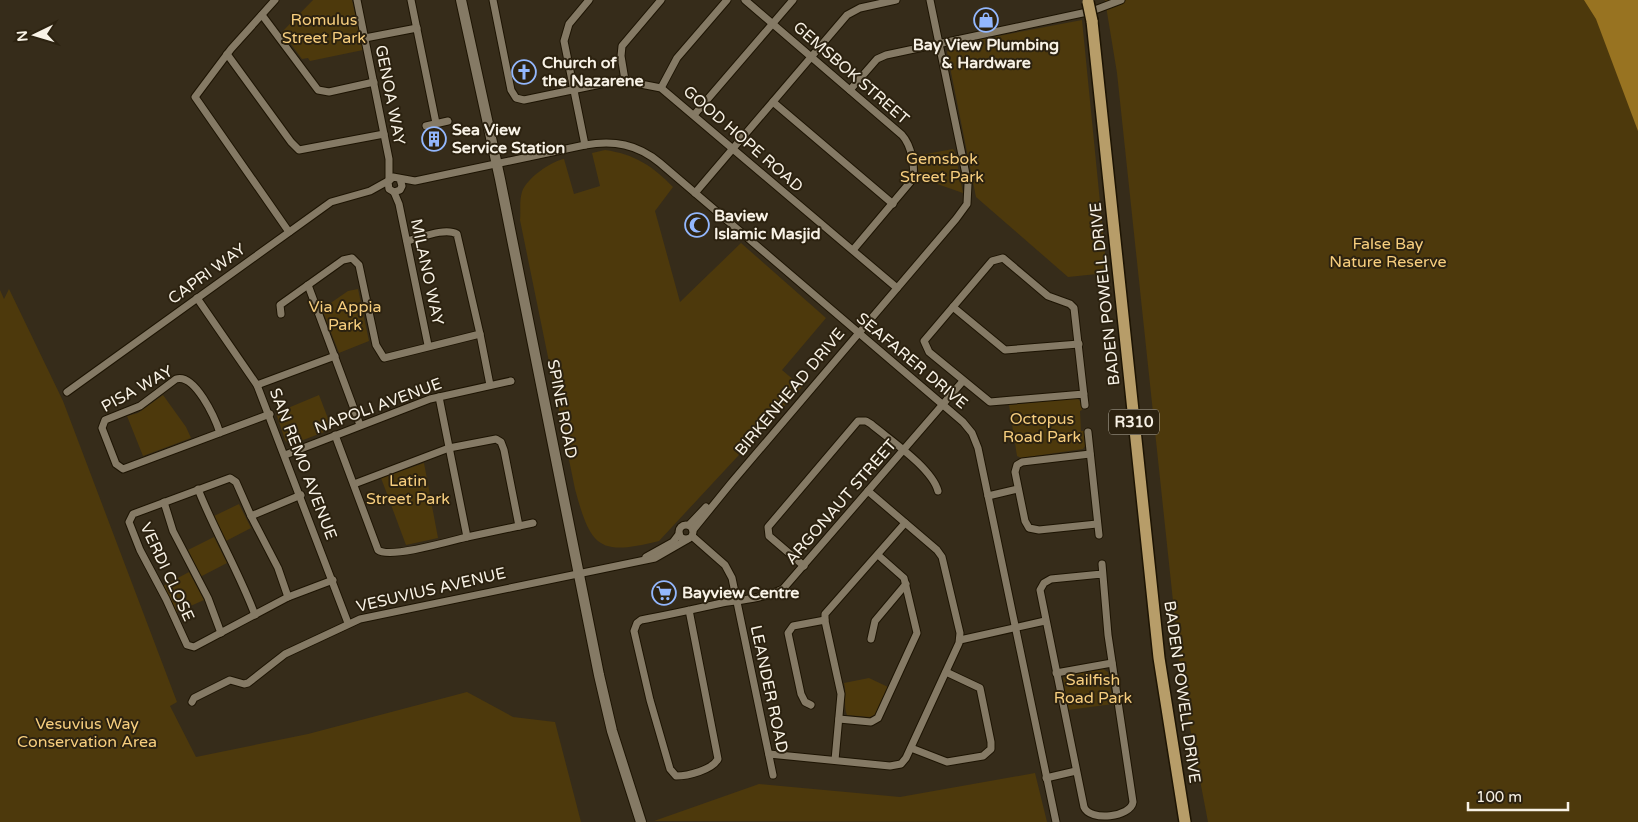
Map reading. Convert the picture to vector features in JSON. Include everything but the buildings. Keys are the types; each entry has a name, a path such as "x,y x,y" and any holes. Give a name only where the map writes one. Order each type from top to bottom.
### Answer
{"main road":[{"name":"SPINE ROAD","path":"461,0 497,164 606,704 641,822"},
{"name":"BADEN POWELL DRIVE","path":"1088,1 1092,22 1160,672 1185,822"}],"street":[{"path":"275,0 227,54 196,95 195,100 289,232"},
{"name":"GENOA WAY","path":"357,0 390,165 389,180"},
{"path":"411,0 436,124"},
{"name":"GOOD HOPE ROAD","path":"493,0 514,95 524,100 625,80 661,88 898,288"},
{"path":"585,145 564,36 570,24 589,0"},
{"path":"625,80 621,56 622,46 661,0"},
{"path":"661,88 677,58 727,0"},
{"name":"GEMSBOK STREET","path":"745,0 902,135 908,144 914,176 909,185 853,250"},
{"path":"694,115 793,0"},
{"path":"695,193 851,12 860,8 896,0"},
{"name":"BIRKENHEAD DRIVE","path":"580,572 666,553 690,532 963,211 968,198 968,182 930,0"},
{"path":"850,90 880,57 1092,11 1121,0"},
{"path":"262,15 318,90 329,92 374,82"},
{"path":"365,38 417,28"},
{"path":"227,54 291,142 299,150 384,134"},
{"path":"773,102 893,204"},
{"path":"426,126 448,121"},
{"name":"SEAFARER DRIVE","path":"497,164 585,145 611,142 636,148 656,160 695,193 943,404 972,433 978,448 1056,822"},
{"name":"CAPRI WAY","path":"67,392 331,202 370,191 396,190 415,181 497,164"},
{"name":"GENOA WAY","path":"390,165 399,178"},
{"path":"389,180 388,187 396,190 399,178"},
{"name":"CAPRI WAY","path":"370,191 389,180 399,178 415,181"},
{"name":"MILANO WAY","path":"396,190 428,345"},
{"path":"407,240 444,232 457,234 490,385"},
{"path":"281,314 280,304 347,258 354,259 359,265 374,336 381,356 392,358 428,345 480,334"},
{"path":"1084,394 990,402 929,352 924,344 925,338 992,261 1003,258 1048,296 1072,306 1076,312 1079,344 1084,394 1085,405"},
{"path":"308,286 360,425"},
{"name":"SAN REMO AVENUE","path":"197,298 257,385 301,495 348,624"},
{"path":"953,307 1005,350 1079,344"},
{"path":"257,385 335,356"},
{"name":"PISA WAY","path":"220,433 212,413 201,396 188,380 183,378 176,379 140,406 105,420 102,428 116,464 123,469 220,433 270,414"},
{"name":"NAPOLI AVENUE","path":"285,455 360,425 439,397 511,381"},
{"name":"ARGONAUT STREET","path":"689,610 718,759 714,765 684,776 676,776 671,772 667,760 634,630 637,623 641,620 689,610 737,601 783,589 963,381"},
{"path":"439,397 467,537"},
{"path":"804,566 769,536 768,527 856,423 862,420 871,424 930,474 936,482 938,491"},
{"path":"1088,432 1099,535"},
{"path":"335,435 381,552 394,552 533,523"},
{"path":"354,484 449,448 489,438 501,442 519,526"},
{"path":"1090,454 1020,463 1015,472 1025,521 1029,528 1034,530 1097,524"},
{"name":"VERDI CLOSE","path":"288,597 278,568 233,479 226,478 130,516 129,522 133,537 187,645 194,647 288,597 333,580"},
{"path":"198,489 208,514 243,583 256,615"},
{"path":"988,496 1018,489"},
{"path":"769,754 894,766 904,762 960,640 942,557 868,491"},
{"path":"251,516 301,495"},
{"path":"164,502 173,531 208,598 221,633"},
{"path":"835,760 842,694 825,620 827,611 905,523"},
{"name":"BIRKENHEAD DRIVE","path":"641,560 673,542 679,534 680,527 690,532"},
{"name":"LEANDER ROAD","path":"679,534 684,539 690,532 730,571 773,775"},
{"path":"839,719 871,722 878,718 916,637 906,584 901,574 878,555"},
{"path":"1102,564 1112,663 1133,798 1132,807 1126,812 1098,817 1088,815 1084,807 1040,594 1044,583 1051,579 1102,574"},
{"name":"VESUVIUS AVENUE","path":"192,702 194,698 230,680 244,684 248,683 273,661 348,624 390,611 580,572"},
{"path":"871,639 875,621 906,584"},
{"path":"811,705 806,702 801,694 788,633 793,626 825,620"},
{"path":"960,640 1045,621"},
{"path":"1056,672 1112,663"},
{"path":"911,748 947,762 983,756 991,749 980,688 946,672"},
{"path":"1046,778 1076,771"}],"green space":[{"name":"Romulus Street Park","path":"313,0 352,0 363,50 310,61 308,58 302,59 282,32"},
{"name":"False Bay Nature Reserve","path":"1105,0 1622,0 1638,62 1638,822 1208,822 1182,686 1117,73"},
{"path":"1082,20 1107,273 1068,277 976,197 947,52 951,45"},
{"name":"Gemsbok Street Park","path":"953,149 963,193 920,178 915,156"},
{"path":"605,150 642,162 673,187 655,211 680,302 741,243 826,318 782,370 802,387 659,541 623,548 610,547 600,543 586,524 581,509 575,489 520,220 521,199 524,187 540,171 564,159 574,194 600,186 592,153"},
{"name":"Vesuvius Way Conservation Area","path":"9,289 63,401 177,702 170,706 196,757 308,734 467,692 513,717 555,722 581,822 0,822 0,290 4,299"},
{"name":"Via Appia Park","path":"358,289 369,341 339,353 322,309 348,291"},
{"path":"163,395 186,427 191,438 143,456 127,416 138,413"},
{"path":"319,395 332,429 290,445 285,440 276,413"},
{"name":"Octopus Road Park","path":"1077,398 1081,402 1082,410 1080,411 1081,431 1084,431 1085,446 1083,449 1021,458 1017,456 1009,405"},
{"name":"Latin Street Park","path":"424,463 438,538 406,545 381,478"},
{"path":"239,504 251,528 226,541 214,516"},
{"path":"214,537 227,563 200,577 188,550"},
{"path":"189,572 204,600 177,612 163,586"},
{"name":"Sailfish Road Park","path":"1103,669 1108,672 1113,704 1068,710 1063,678 1068,675"},
{"path":"869,678 888,687 875,715 870,717 847,715 844,683"},
{"path":"1035,773 1047,822 654,821 759,784 900,797"}],"shaded area":[{"path":"1584,0 1638,0 1638,131 1596,19"}],"place":[{"name":"Bay View Plumbing & Hardware","path":"986,20"},
{"name":"Church of the Nazarene","path":"524,72"},
{"name":"Sea View Service Station","path":"434,139"},
{"name":"Baview Islamic Masjid","path":"697,225"},
{"name":"Bayview Centre","path":"664,593"}]}
